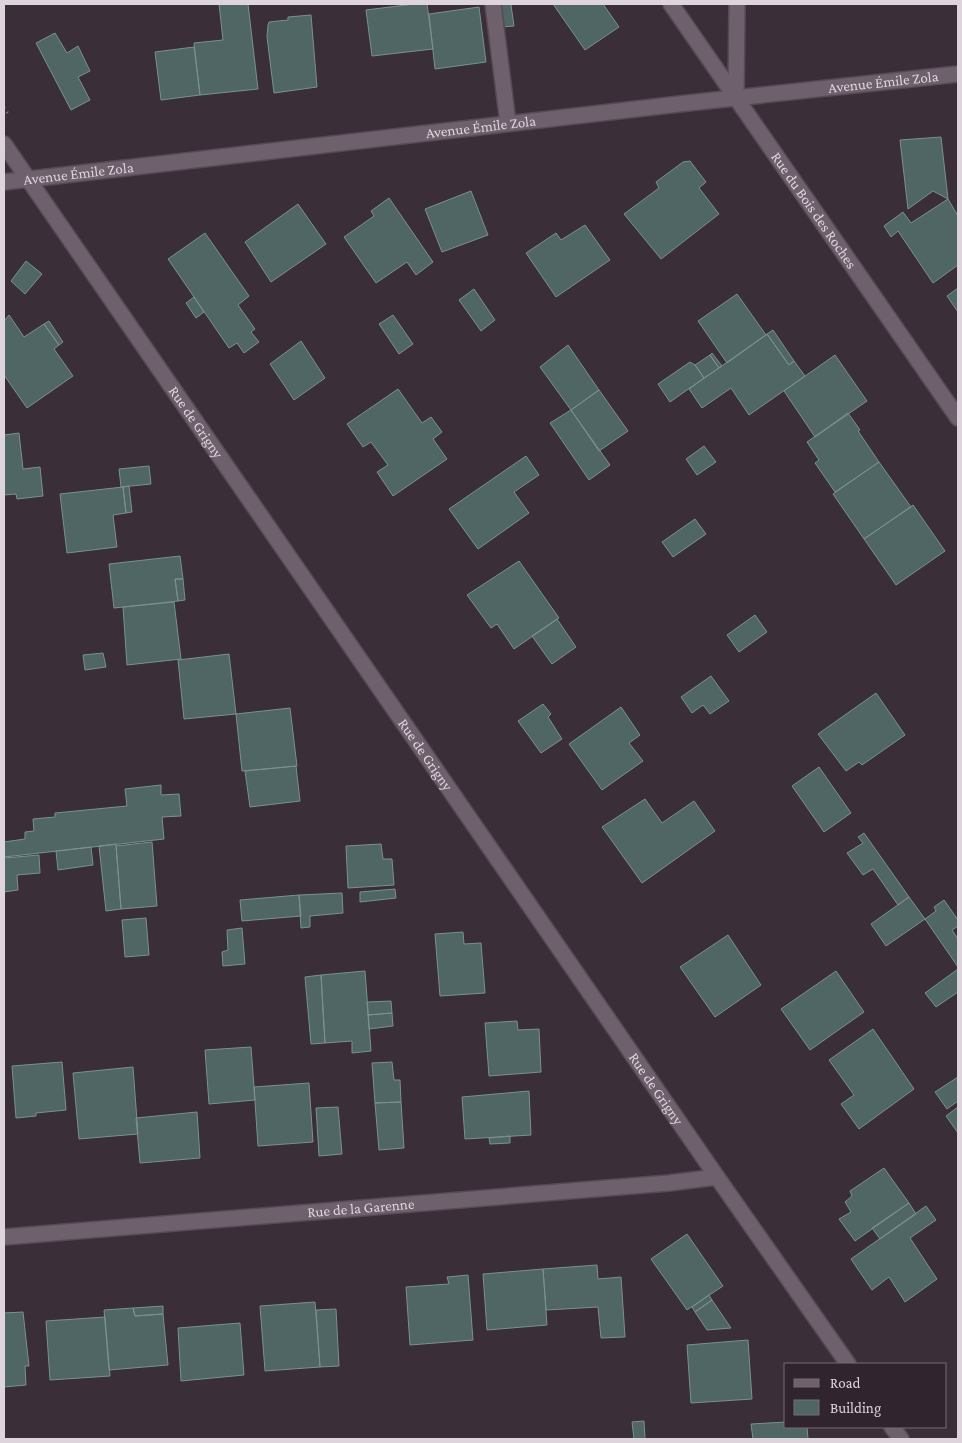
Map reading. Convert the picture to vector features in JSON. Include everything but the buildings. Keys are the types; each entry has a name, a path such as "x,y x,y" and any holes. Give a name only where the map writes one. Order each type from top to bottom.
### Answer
{"street":[{"path":"492,4 508,124"},
{"name":"Rue du Bois des Roches","path":"671,4 958,418"},
{"path":"736,97 738,4"},
{"name":"Avenue Émile Zola","path":"4,182 736,97 958,74"},
{"name":"Rue de Grigny","path":"4,144 847,1363"},
{"name":"Rue de la Garenne","path":"4,1237 669,1183 717,1177"},
{"path":"893,1428 901,1439"}]}
